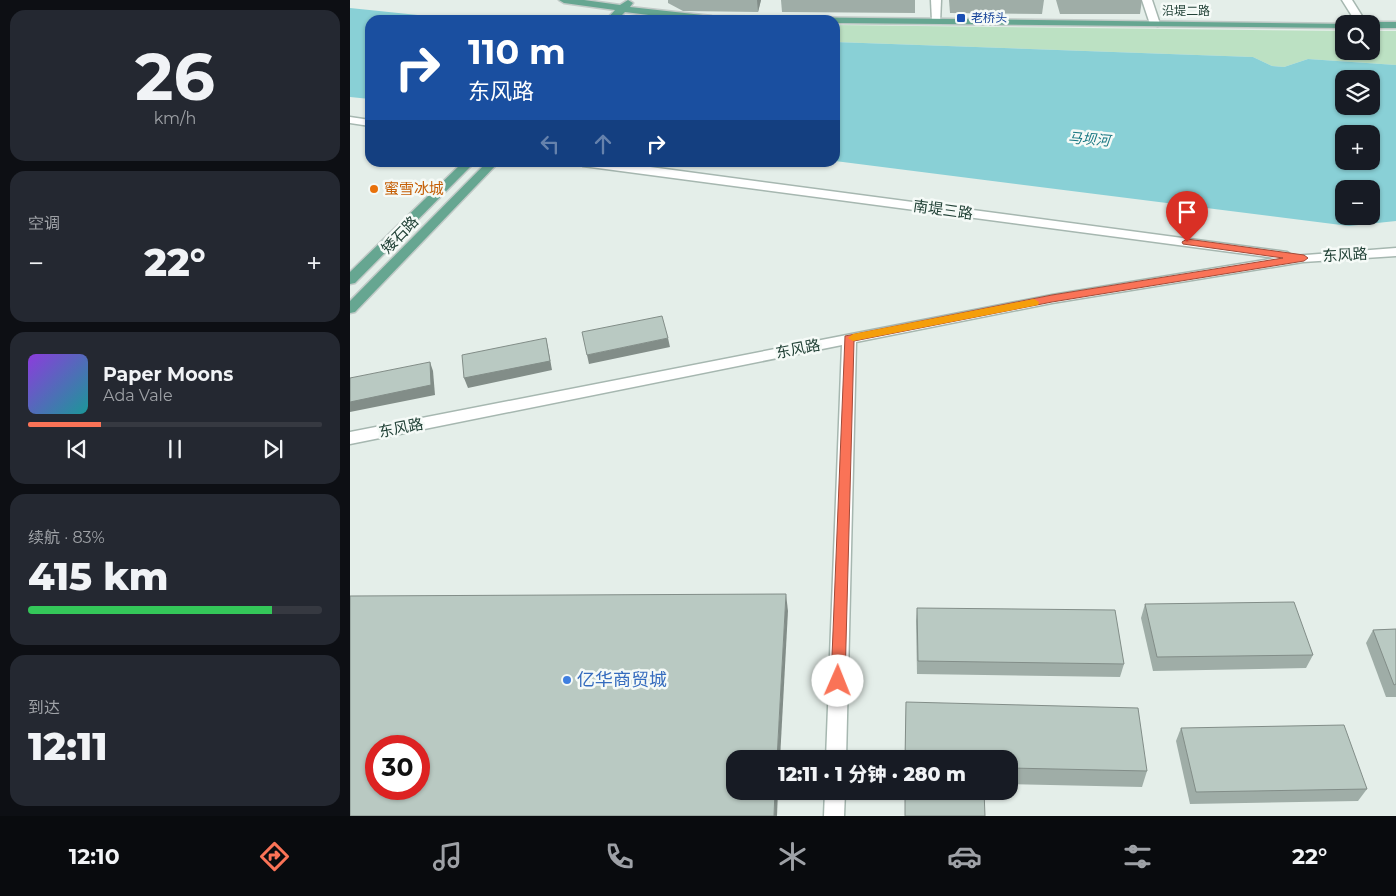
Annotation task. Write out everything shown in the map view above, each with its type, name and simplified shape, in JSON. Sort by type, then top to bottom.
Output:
[{"type":"main road","name":"沿堤二路","points":[[564,0],[669,15]]},
{"type":"main road","points":[[616,15],[630,0]]},
{"type":"main road","points":[[634,15],[649,0]]},
{"type":"main road","name":"沿堤二路","points":[[840,20],[1335,25]]},
{"type":"main road","points":[[1380,25],[1396,26]]},
{"type":"main road","name":"矮石路","points":[[350,280],[465,167]]},
{"type":"main road","name":"矮石路","points":[[350,309],[489,167]]},
{"type":"street","points":[[936,0],[937,21]]},
{"type":"street","points":[[1147,0],[1156,24]]},
{"type":"street","points":[[1347,0],[1356,15]]},
{"type":"street","points":[[350,120],[365,122]]},
{"type":"street","name":"南堤三路","points":[[621,167],[1304,258]]},
{"type":"street","name":"东风路","points":[[350,438],[1052,299],[1304,258],[1396,252]]},
{"type":"street","points":[[836,750],[849,339]]},
{"type":"street","points":[[834,816],[835,800]]},
{"type":"green space","points":[[840,25],[1335,31],[1335,60],[1380,60],[1380,31],[1396,31],[1396,65],[1308,59],[1284,67],[1272,66],[1253,57],[840,42]]},
{"type":"water","points":[[350,8],[418,15],[365,15],[365,98],[350,97]]},
{"type":"water","name":"马坝河","points":[[840,42],[1253,57],[1272,66],[1284,67],[1308,59],[1396,65],[1396,221],[1380,223],[1380,180],[1335,180],[1335,224],[840,162]]},
{"type":"building","points":[[662,316],[668,338],[587,355],[582,332]]},
{"type":"building","points":[[546,338],[550,361],[464,378],[462,355]]},
{"type":"building","points":[[430,362],[431,385],[350,402],[350,378]]},
{"type":"building","name":"亿华商贸城","points":[[786,594],[777,750],[726,750],[726,800],[775,800],[774,816],[350,816],[350,596]]},
{"type":"building","points":[[1294,602],[1313,655],[1157,657],[1145,604]]},
{"type":"building","points":[[917,608],[1115,610],[1124,664],[918,661]]},
{"type":"building","points":[[1396,629],[1396,684],[1394,685],[1373,630]]},
{"type":"building","points":[[906,702],[1138,708],[1147,771],[1018,768],[1018,750],[905,750]]},
{"type":"building","points":[[1344,725],[1367,789],[1196,792],[1181,728]]},
{"type":"building","points":[[905,800],[984,800],[985,816],[905,816]]},
{"type":"slow traffic","points":[[853,338],[1034,302]]},
{"type":"place","name":"老桥头","points":[[961,18]]},
{"type":"place","name":"蜜雪冰城","points":[[374,189]]},
{"type":"place","name":"亿华商贸城","points":[[567,680]]},
{"type":"route","points":[[838,681],[849,339],[1052,299],[1304,258],[1187,242]]}]
